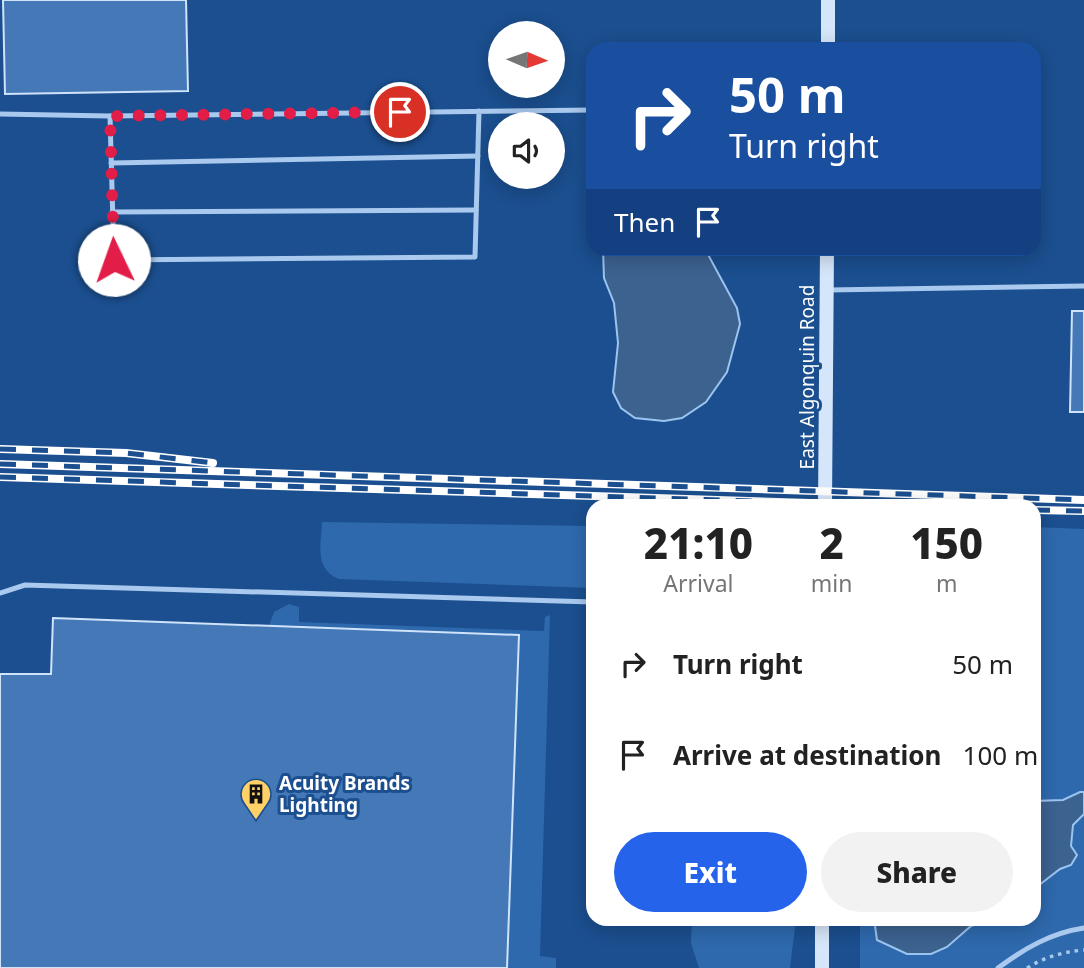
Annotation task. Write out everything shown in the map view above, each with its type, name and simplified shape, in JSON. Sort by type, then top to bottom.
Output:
[{"type":"main road","points":[[828,0],[828,42]]},
{"type":"main road","name":"East Algonquin Road","points":[[825,499],[827,256]]},
{"type":"main road","points":[[822,926],[822,968]]},
{"type":"lane","points":[[0,114],[30,117],[586,110]]},
{"type":"lane","points":[[110,116],[114,260],[475,257],[479,111]]},
{"type":"lane","points":[[111,163],[478,156]]},
{"type":"lane","points":[[112,212],[477,210]]},
{"type":"lane","points":[[827,290],[1084,286]]},
{"type":"lane","points":[[0,593],[26,585],[586,602]]},
{"type":"lane","points":[[998,968],[1034,943],[1062,932],[1084,928]]},
{"type":"path","points":[[1027,968],[1044,958],[1066,951],[1084,950]]},
{"type":"shaded area","points":[[603,256],[709,256],[737,308],[740,324],[727,372],[706,402],[682,418],[664,421],[635,418],[621,408],[613,392],[618,343],[614,303],[604,278]]},
{"type":"shaded area","points":[[322,522],[586,526],[586,588],[339,579],[326,569],[320,547]]},
{"type":"shaded area","points":[[1041,527],[1084,529],[1084,968],[860,968],[860,926],[1041,926]]},
{"type":"shaded area","points":[[289,604],[299,607],[299,622],[544,631],[545,617],[550,615],[540,956],[556,958],[556,968],[507,968],[519,635],[269,626],[274,612]]},
{"type":"shaded area","points":[[1084,792],[1084,814],[1073,825],[1071,846],[1077,855],[1071,865],[1060,869],[1041,884],[1041,801],[1063,800]]},
{"type":"shaded area","points":[[692,926],[795,926],[790,968],[699,968],[691,943]]},
{"type":"shaded area","points":[[875,926],[971,926],[947,947],[931,954],[907,954],[877,940]]},
{"type":"building","points":[[3,0],[186,0],[188,91],[5,94]]},
{"type":"building","points":[[1072,311],[1084,311],[1084,412],[1070,412]]},
{"type":"building","name":"Acuity Brands Lighting","points":[[53,618],[519,635],[507,968],[0,968],[0,674],[51,674]]},
{"type":"railway","points":[[0,449],[126,453],[213,463]]},
{"type":"railway","points":[[0,464],[1084,500]]},
{"type":"railway","points":[[0,477],[687,499]]},
{"type":"railway","points":[[1041,510],[1084,511]]},
{"type":"place","name":"Acuity Brands Lighting","points":[[256,821]]},
{"type":"route","points":[[114,260],[110,116],[400,112]]}]
